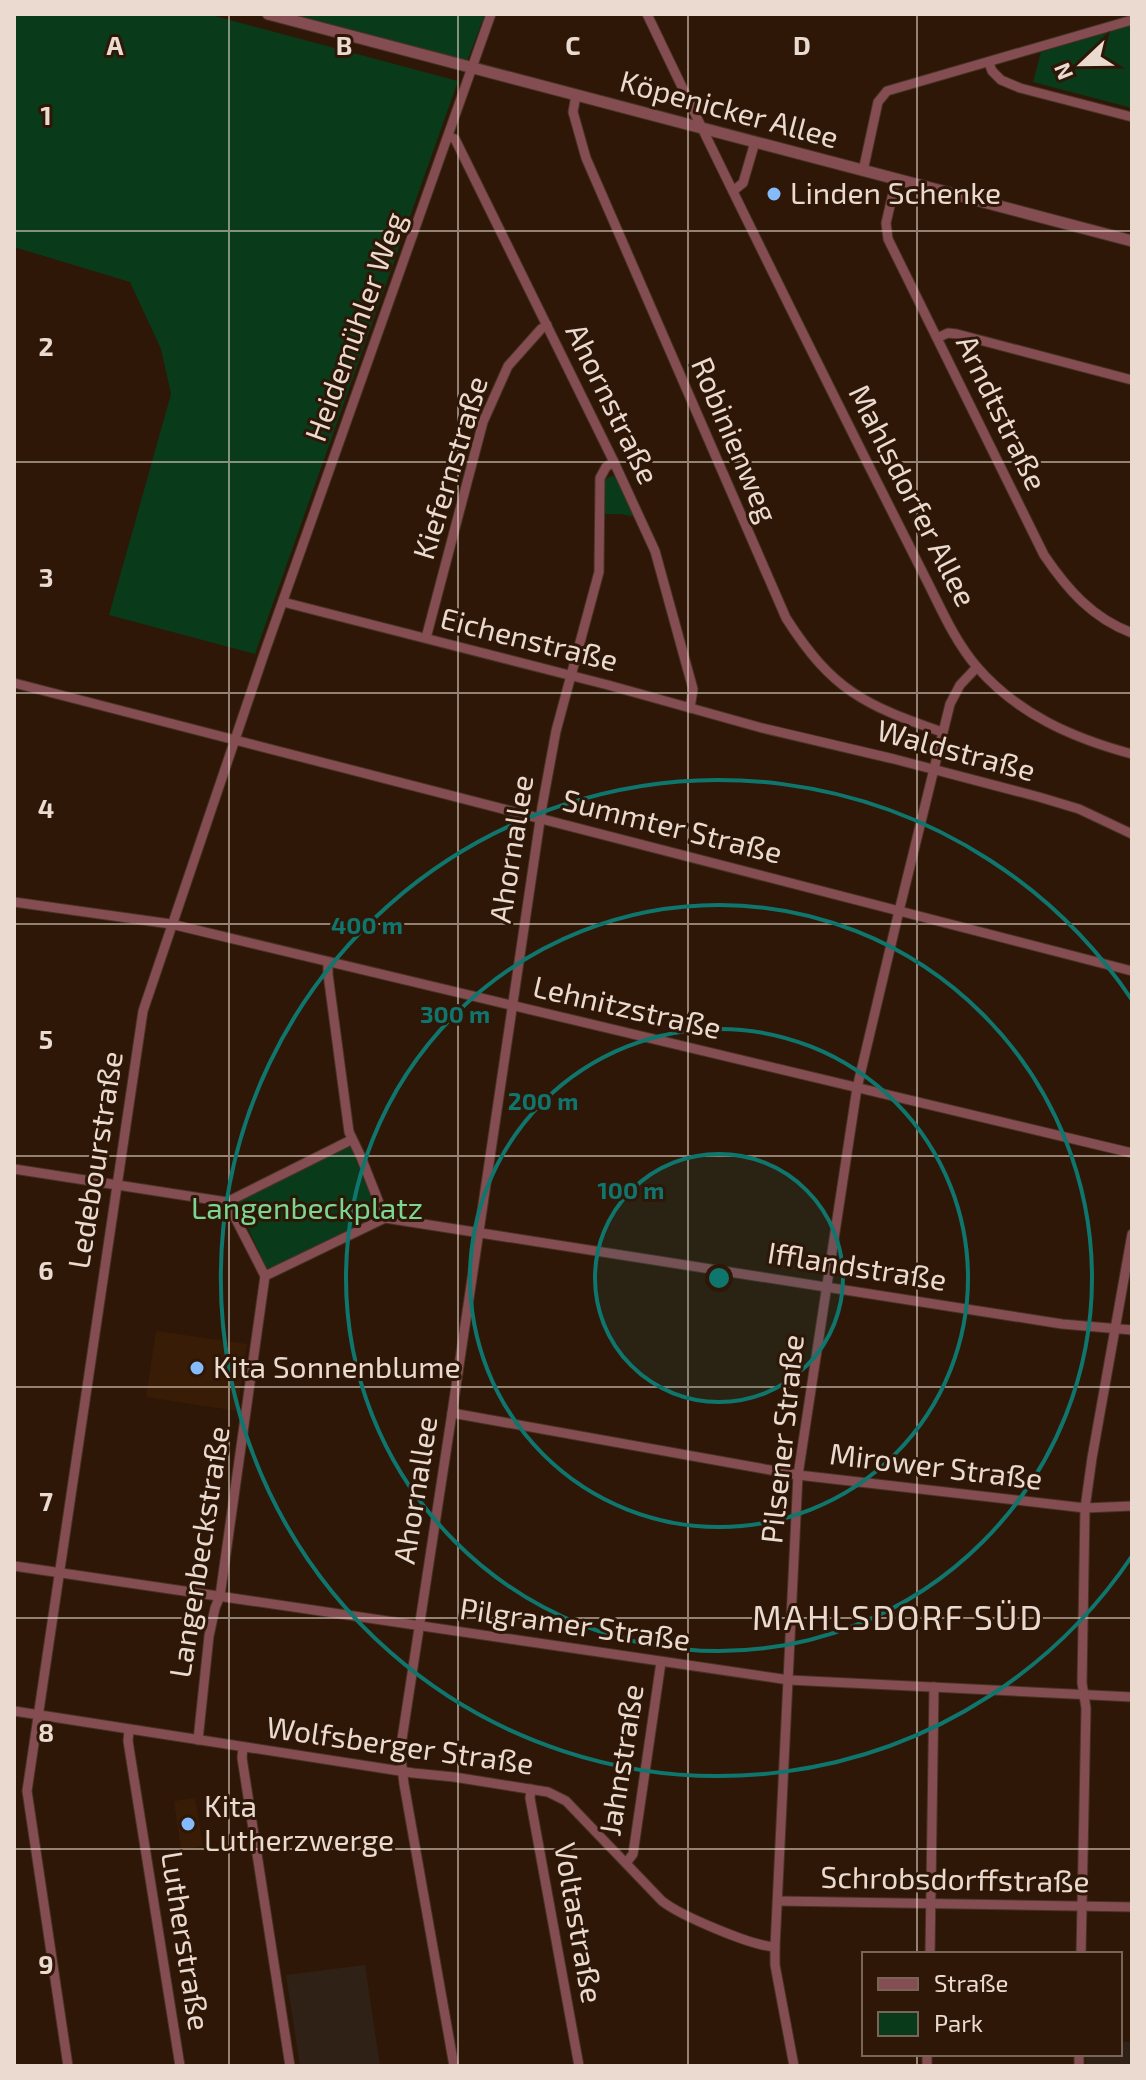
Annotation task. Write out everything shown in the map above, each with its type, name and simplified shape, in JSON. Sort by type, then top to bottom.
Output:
[{"type":"street","name":"Köpenicker Allee","points":[[268,14],[1132,241]]},
{"type":"street","name":"Heidemühler Weg","points":[[263,656],[491,14]]},
{"type":"street","name":"Mahlsdorfer Allee","points":[[647,14],[956,636],[977,667],[1018,703],[1057,728],[1092,743],[1131,751]]},
{"type":"street","points":[[863,171],[878,102],[896,88],[1132,20]]},
{"type":"street","points":[[989,63],[1001,80],[1020,88],[1132,117]]},
{"type":"street","name":"Robinienweg","points":[[576,95],[573,112],[586,158],[786,618],[825,671],[853,694],[872,705],[942,732]]},
{"type":"street","name":"Ahornstraße","points":[[449,137],[455,139],[658,558],[693,689],[690,708]]},
{"type":"street","points":[[733,191],[743,183],[755,142]]},
{"type":"street","name":"Arndtstraße","points":[[896,180],[886,223],[888,239],[1044,555],[1064,585],[1087,607],[1132,633]]},
{"type":"street","name":"Kiefernstraße","points":[[426,638],[483,422],[508,366],[547,325]]},
{"type":"street","points":[[937,338],[948,333],[957,334],[1132,380]]},
{"type":"street","name":"Ahornallee","points":[[454,2066],[402,1771],[402,1739],[541,818],[556,731],[599,572],[600,478],[606,467],[614,462]]},
{"type":"street","name":"Eichenstraße","points":[[283,602],[762,728]]},
{"type":"street","name":"Ledebourstraße","points":[[68,2066],[27,1791],[143,1011],[263,656]]},
{"type":"street","points":[[933,770],[950,704],[960,685],[977,667]]},
{"type":"street","name":"Summter Straße","points":[[14,683],[1132,971]]},
{"type":"street","name":"Waldstraße","points":[[762,728],[1079,809],[1132,834]]},
{"type":"street","name":"Pilsener Straße","points":[[794,2066],[775,1965],[775,1947],[798,1475],[857,1088],[933,770]]},
{"type":"street","name":"Lehnitzstraße","points":[[14,902],[171,924],[1132,1153]]},
{"type":"street","points":[[227,1202],[265,1276],[385,1218],[349,1132],[328,962]]},
{"type":"street","points":[[14,1169],[227,1202],[351,1140]]},
{"type":"street","name":"Ifflandstraße","points":[[385,1218],[1062,1324],[1132,1330]]},
{"type":"street","points":[[1081,1952],[1085,1508],[1132,1234]]},
{"type":"street","name":"Langenbeckstraße","points":[[198,1740],[209,1636],[220,1596],[265,1276]]},
{"type":"street","name":"Mirower Straße","points":[[452,1413],[798,1475],[1085,1508],[1132,1506]]},
{"type":"street","name":"Pilgramer Straße","points":[[14,1566],[789,1680],[1132,1697]]},
{"type":"street","name":"Jahnstraße","points":[[626,1863],[633,1854],[661,1662]]},
{"type":"street","points":[[930,1952],[934,1687]]},
{"type":"street","name":"Wolfsberger Straße","points":[[14,1711],[548,1792],[566,1801],[675,1911],[759,1944],[775,1947]]},
{"type":"street","name":"Lutherstraße","points":[[129,1730],[128,1741],[180,2066]]},
{"type":"street","points":[[243,1747],[242,1758],[290,2066]]},
{"type":"street","name":"Voltastraße","points":[[531,1789],[530,1798],[579,2066]]},
{"type":"street","name":"Schrobsdorffstraße","points":[[778,1901],[1132,1907]]},
{"type":"shaded area","name":"Kita Sonnenblume","points":[[156,1331],[247,1344],[237,1411],[146,1397]]},
{"type":"shaded area","name":"Kita Lutherzwerge","points":[[195,1798],[203,1846],[181,1850],[174,1801]]},
{"type":"shaded area","points":[[365,1965],[380,2066],[300,2066],[286,1975]]},
{"type":"shaded area","points":[[1122,2042],[1132,2042],[1132,2066],[1086,2066],[1086,2056],[1122,2056]]},
{"type":"green space","points":[[14,14],[207,14],[458,81],[255,654],[109,615],[171,394],[161,349],[130,282],[14,247]]},
{"type":"green space","points":[[277,14],[485,14],[466,64]]},
{"type":"green space","points":[[1132,25],[1132,108],[1033,82],[1041,52]]},
{"type":"green space","points":[[616,477],[637,517],[601,514],[605,479]]},
{"type":"green space","name":"Langenbeckplatz","points":[[349,1146],[355,1152],[379,1215],[271,1270],[266,1267],[238,1207],[239,1198]]},
{"type":"place","name":"Linden Schenke","points":[[774,194]]},
{"type":"place","name":"Kita Sonnenblume","points":[[197,1368]]},
{"type":"place","name":"Kita Lutherzwerge","points":[[188,1824]]},
{"type":"district","name":"MAHLSDORF SÜD","points":[[898,1618]]}]
